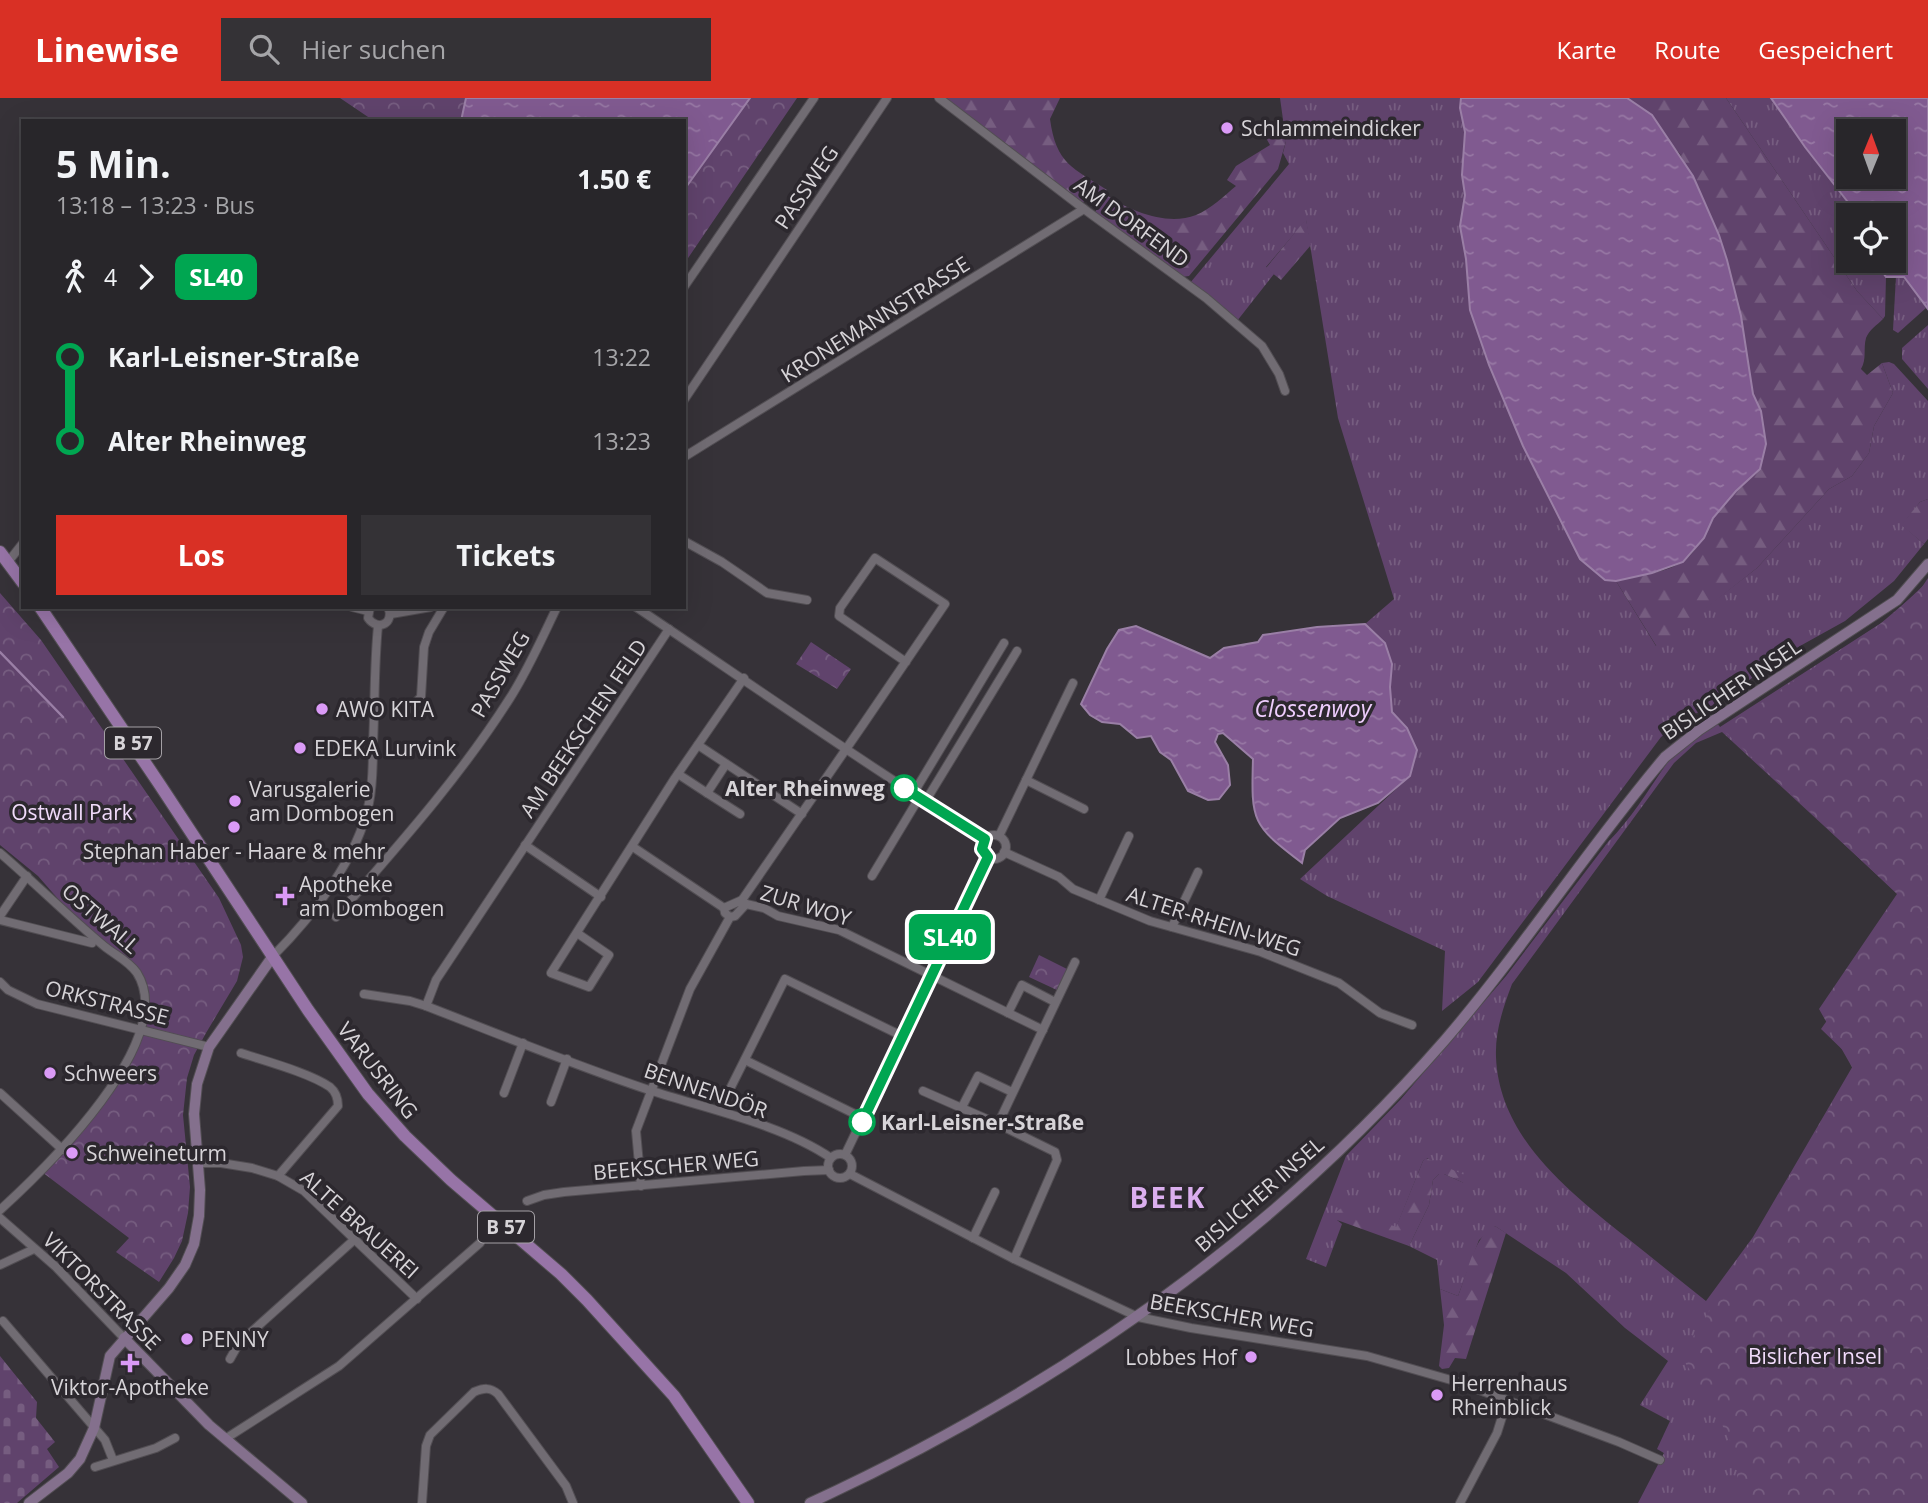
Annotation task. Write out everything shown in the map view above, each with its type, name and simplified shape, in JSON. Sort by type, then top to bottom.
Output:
[{"type":"main road","points":[[4,557],[21,580]]},
{"type":"main road","name":"BISLICHER INSEL","points":[[810,1503],[911,1455],[978,1419],[1059,1370],[1138,1317],[1287,1199],[1394,1095],[1444,1040],[1501,972],[1646,780],[1673,750],[1699,730],[1897,600],[1928,564]]},
{"type":"main road","name":"VARUSRING","points":[[41,609],[308,1010],[368,1094],[405,1136],[587,1300],[674,1396],[748,1503]]},
{"type":"main road","points":[[29,1503],[68,1473],[80,1459],[94,1428],[110,1356],[169,1288],[185,1265],[194,1244],[199,1216],[194,1114],[197,1084],[209,1047],[273,956]]},
{"type":"main road","name":"VIKTORSTRASSE","points":[[124,1338],[174,1392],[225,1439],[301,1502]]},
{"type":"street","points":[[686,285],[814,98]]},
{"type":"street","name":"PASSWEG","points":[[686,397],[887,98]]},
{"type":"street","name":"AM DORFEND","points":[[939,98],[1206,298],[1262,346],[1279,374],[1285,391]]},
{"type":"street","name":"KRONEMANNSTRASSE","points":[[686,456],[1084,209]]},
{"type":"street","points":[[686,542],[722,562],[767,593],[807,600]]},
{"type":"street","points":[[4,557],[21,544]]},
{"type":"street","points":[[641,1186],[636,1131],[690,989],[730,917],[735,916],[845,750],[906,662],[945,604],[875,558],[841,608],[839,616],[906,662]]},
{"type":"street","points":[[369,609],[368,618],[372,624],[378,626],[389,621],[389,611],[410,609]]},
{"type":"street","points":[[409,709],[421,697],[424,647],[429,632],[443,609]]},
{"type":"street","name":"PASSWEG","points":[[336,917],[429,810],[482,739],[524,675],[556,609]]},
{"type":"street","points":[[639,609],[744,678],[845,750],[985,839]]},
{"type":"street","points":[[273,956],[306,920],[340,871],[358,839],[366,815],[372,786],[378,626]]},
{"type":"street","name":"AM BEEKSCHEN FELD","points":[[426,1006],[436,980],[669,629]]},
{"type":"street","points":[[872,876],[919,798],[1004,643]]},
{"type":"street","points":[[919,798],[1017,651]]},
{"type":"street","points":[[576,933],[609,955],[589,988],[551,973],[576,933],[601,897],[678,775],[744,678]]},
{"type":"street","points":[[999,836],[1073,683]]},
{"type":"street","points":[[698,745],[802,814]]},
{"type":"street","points":[[707,793],[726,764]]},
{"type":"street","points":[[678,775],[740,814]]},
{"type":"street","points":[[1026,780],[1084,808]]},
{"type":"street","points":[[991,835],[999,836],[1004,841],[1004,852],[996,858],[988,857],[982,849],[985,839],[991,835]]},
{"type":"street","points":[[1099,900],[1129,836]]},
{"type":"street","name":"AM BEEKSCHEN FELD","points":[[526,845],[601,897]]},
{"type":"street","points":[[633,847],[724,908],[724,913],[730,917]]},
{"type":"street","name":"ALTER-RHEIN-WEG","points":[[1004,852],[1059,877],[1073,889],[1150,921],[1261,952],[1339,983],[1380,1013],[1412,1025]]},
{"type":"street","name":"OSTWALL","points":[[0,853],[105,947],[129,964],[137,974],[145,1002],[141,1028]]},
{"type":"street","points":[[845,1155],[988,857]]},
{"type":"street","points":[[1172,927],[1198,872]]},
{"type":"street","points":[[27,876],[0,918],[92,943]]},
{"type":"street","points":[[724,908],[744,902]]},
{"type":"street","name":"ZUR WOY","points":[[744,902],[778,916],[839,930],[1043,1030]]},
{"type":"street","points":[[998,1124],[1075,962]]},
{"type":"street","points":[[728,1093],[786,979],[902,1036]]},
{"type":"street","name":"ORKSTRASSE","points":[[0,982],[8,990],[37,1004],[209,1047]]},
{"type":"street","points":[[1008,1013],[1022,985],[1055,1002]]},
{"type":"street","name":"BENNENDÖR","points":[[364,994],[426,1006],[651,1091],[718,1110],[792,1138],[831,1158]]},
{"type":"street","points":[[0,1210],[42,1172],[92,1116],[119,1075],[141,1028]]},
{"type":"street","points":[[504,1093],[523,1043]]},
{"type":"street","points":[[241,1053],[290,1069],[331,1087],[338,1098],[338,1106],[278,1176]]},
{"type":"street","points":[[551,1102],[567,1059]]},
{"type":"street","points":[[746,1060],[863,1118]]},
{"type":"street","points":[[962,1107],[978,1076],[1012,1092]]},
{"type":"street","points":[[923,1091],[1055,1152],[1057,1160],[1014,1259]]},
{"type":"street","points":[[0,1093],[63,1150]]},
{"type":"street","points":[[838,1154],[845,1155],[851,1160],[853,1167],[850,1174],[838,1178],[829,1170],[831,1158],[838,1154]]},
{"type":"street","name":"ALTE BRAUEREI","points":[[198,1163],[235,1165],[278,1176],[304,1191],[417,1299]]},
{"type":"street","name":"BEEKSCHER WEG","points":[[527,1201],[564,1192],[829,1170]]},
{"type":"street","name":"BEEKSCHER WEG","points":[[850,1174],[1014,1259],[1138,1317],[1367,1356],[1458,1382],[1660,1460]]},
{"type":"street","points":[[973,1238],[995,1192]]},
{"type":"street","name":"VIKTORSTRASSE","points":[[0,1218],[56,1267],[124,1338]]},
{"type":"street","points":[[230,1359],[239,1343],[355,1239]]},
{"type":"street","points":[[225,1439],[319,1381],[480,1243]]},
{"type":"street","points":[[0,1265],[34,1249]]},
{"type":"street","points":[[3,1321],[106,1440],[113,1460]]},
{"type":"street","points":[[422,1503],[426,1446],[430,1435],[474,1392],[483,1389],[498,1394],[566,1486],[573,1503]]},
{"type":"street","points":[[1460,1503],[1497,1433],[1507,1401]]},
{"type":"street","points":[[95,1467],[156,1448],[175,1438]]},
{"type":"street","points":[[301,1502],[312,1503]]},
{"type":"green space","points":[[340,98],[797,98],[686,261],[686,119],[371,119]]},
{"type":"green space","points":[[944,98],[1060,98],[1050,119],[1057,146],[1068,163],[1107,190],[1081,203]]},
{"type":"green space","points":[[1280,98],[1461,98],[1460,108],[1465,132],[1462,175],[1465,195],[1460,226],[1470,310],[1489,365],[1523,446],[1605,580],[1616,581],[1656,646],[1757,568],[1829,489],[1852,476],[1869,453],[1874,426],[1893,393],[1882,363],[1894,364],[1928,401],[1928,499],[1920,502],[1902,525],[1924,544],[1894,581],[1845,621],[1800,646],[1714,706],[1687,717],[1661,737],[1478,982],[1442,1011],[1445,951],[1327,896],[1300,879],[1410,776],[1417,750],[1407,728],[1392,712],[1392,664],[1385,643],[1365,624],[1394,599],[1338,418],[1306,220],[1266,267],[1274,274],[1237,321],[1190,283],[1289,164],[1283,153],[1286,141]]},
{"type":"green space","points":[[1627,98],[1726,98],[1836,260],[1836,273],[1845,273],[1857,291],[1883,319],[1866,338],[1861,369],[1867,375],[1882,363],[1893,393],[1874,426],[1869,453],[1852,476],[1829,489],[1757,568],[1657,647],[1616,581],[1678,565],[1694,551],[1719,509],[1760,469],[1761,411],[1753,394],[1741,316],[1719,235],[1680,154],[1663,134],[1652,115]]},
{"type":"green space","points":[[1726,98],[1771,98],[1849,203],[1836,203],[1836,260]]},
{"type":"green space","points":[[1285,132],[1286,141],[1278,169],[1189,276],[1182,277],[1094,214],[1108,196],[1150,216],[1174,219],[1196,215],[1212,206],[1236,186],[1227,180],[1236,166],[1270,145],[1266,138]]},
{"type":"green space","points":[[1306,219],[1311,245],[1281,280],[1266,268]]},
{"type":"green space","points":[[1845,273],[1883,273],[1886,277],[1883,319],[1857,291]]},
{"type":"green space","points":[[1896,276],[1904,277],[1926,308],[1898,333],[1893,330]]},
{"type":"green space","points":[[1928,325],[1928,389],[1902,359],[1902,348]]},
{"type":"green space","points":[[1928,499],[1928,539],[1924,544],[1901,525],[1920,502]]},
{"type":"green space","name":"Bislicher Insel","points":[[1928,578],[1928,1503],[1736,1503],[1738,1456],[1713,1407],[1681,1356],[1853,1069],[1819,1009],[1897,894],[1722,729],[1880,624],[1920,590]]},
{"type":"green space","name":"Bislicher Insel","points":[[1926,583],[1928,1503],[1638,1503],[1664,1453],[1657,1449],[1670,1421],[1640,1405],[1668,1361],[1625,1328],[1566,1273],[1495,1226],[1479,1240],[1458,1296],[1440,1289],[1437,1260],[1409,1246],[1429,1205],[1433,1180],[1439,1174],[1444,1174],[1464,1183],[1427,1158],[1423,1161],[1396,1228],[1337,1220],[1342,1224],[1326,1267],[1306,1259],[1346,1156],[1401,1099],[1506,976],[1631,815],[1670,759],[1717,723],[1720,727],[1889,618]],"holes":[[[1722,732],[1901,897],[1904,912],[1821,1029],[1854,1064],[1753,1237],[1706,1301],[1582,1201],[1540,1160],[1523,1137],[1509,1112],[1500,1086],[1496,1057],[1498,1029],[1512,984],[1674,763],[1696,743]]]},
{"type":"green space","name":"Ostwall Park","points":[[0,593],[41,640],[219,898],[241,945],[243,957],[237,981],[194,1055],[187,1078],[183,1115],[190,1187],[188,1213],[182,1241],[159,1282],[116,1252],[129,1238],[42,1172],[119,1075],[145,1014],[137,974],[80,924],[38,876],[0,845]]},
{"type":"green space","points":[[811,642],[851,669],[837,689],[796,664]]},
{"type":"green space","points":[[1039,955],[1069,970],[1059,991],[1029,977]]},
{"type":"green space","points":[[1426,1158],[1469,1177],[1470,1181],[1464,1183],[1444,1174],[1439,1174],[1433,1180],[1429,1205],[1409,1246],[1337,1220],[1336,1212],[1344,1206],[1396,1227]]},
{"type":"green space","points":[[1495,1226],[1506,1233],[1466,1359],[1455,1358],[1449,1368],[1442,1369],[1439,1366],[1444,1325],[1440,1289],[1458,1296],[1477,1246],[1488,1230]]},
{"type":"green space","points":[[0,1356],[37,1402],[36,1418],[55,1442],[47,1449],[59,1467],[17,1503],[0,1503]]},
{"type":"water","points":[[466,98],[750,98],[686,187],[686,119],[461,119]]},
{"type":"water","points":[[1461,98],[1627,98],[1652,115],[1693,176],[1727,260],[1741,316],[1753,394],[1761,411],[1766,444],[1760,469],[1713,518],[1704,538],[1683,562],[1652,573],[1616,581],[1605,580],[1580,559],[1523,446],[1489,365],[1470,310],[1460,226],[1465,195],[1462,175],[1465,132],[1460,108]]},
{"type":"water","points":[[1771,98],[1928,98],[1928,309],[1904,277],[1886,277],[1883,273],[1906,273],[1906,203],[1849,203],[1838,189],[1906,189],[1906,119],[1836,119],[1836,187]]},
{"type":"water","name":"Clossenwoy","points":[[1365,624],[1385,643],[1392,664],[1392,712],[1407,728],[1417,750],[1410,776],[1378,803],[1340,818],[1305,850],[1302,863],[1264,830],[1254,810],[1253,759],[1223,733],[1218,734],[1215,742],[1228,765],[1230,785],[1219,799],[1208,800],[1188,791],[1171,760],[1160,752],[1151,736],[1137,738],[1120,724],[1102,722],[1090,715],[1081,704],[1119,630],[1136,626],[1210,658],[1224,648],[1258,642],[1263,635],[1317,627]]},
{"type":"waterway","points":[[0,652],[63,717]]},
{"type":"bus line","name":"SL40","points":[[862,1122],[988,857],[982,849],[985,839],[904,788]]},
{"type":"place","name":"Schlammeindicker","points":[[1227,128]]},
{"type":"place","name":"AWO KITA","points":[[322,709]]},
{"type":"place","name":"EDEKA Lurvink","points":[[300,748]]},
{"type":"place","name":"Alter Rheinweg","points":[[904,788]]},
{"type":"place","name":"Varusgalerie am Dombogen","points":[[235,801]]},
{"type":"place","name":"Stephan Haber - Haare & mehr","points":[[234,827]]},
{"type":"place","name":"Apotheke am Dombogen","points":[[285,896]]},
{"type":"place","name":"Schweers","points":[[50,1073]]},
{"type":"place","name":"Karl-Leisner-Straße","points":[[862,1122]]},
{"type":"place","name":"Schweineturm","points":[[72,1153]]},
{"type":"place","name":"PENNY","points":[[187,1339]]},
{"type":"place","name":"Lobbes Hof","points":[[1251,1357]]},
{"type":"place","name":"Viktor-Apotheke","points":[[130,1363]]},
{"type":"place","name":"Herrenhaus Rheinblick","points":[[1437,1395]]},
{"type":"district","name":"BEEK","points":[[1168,1197]]}]
